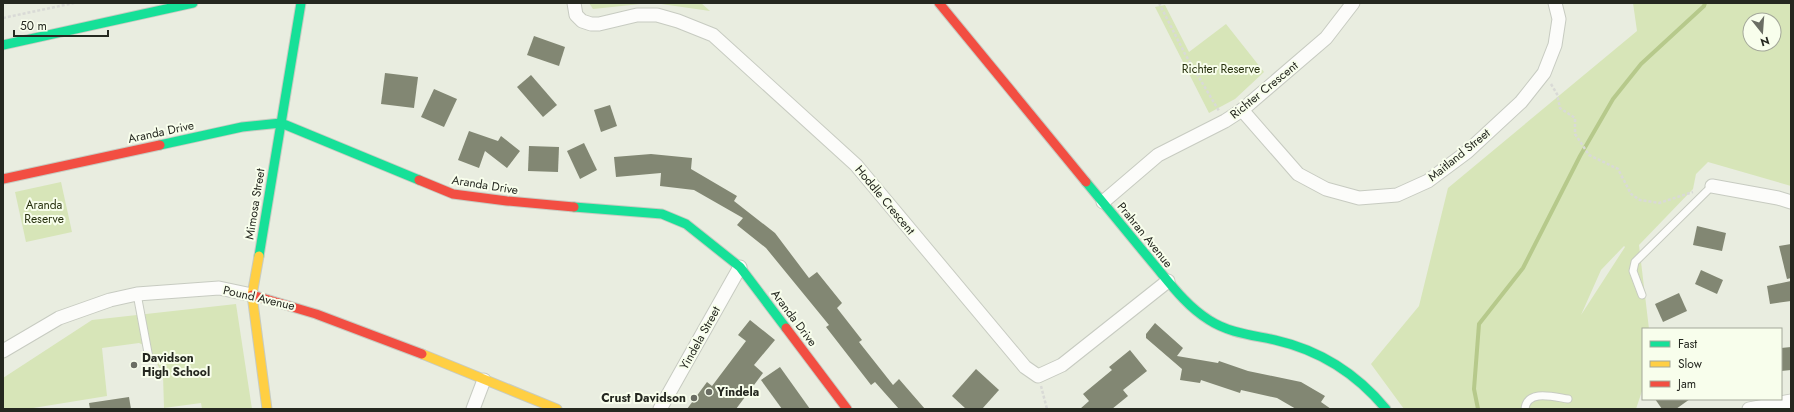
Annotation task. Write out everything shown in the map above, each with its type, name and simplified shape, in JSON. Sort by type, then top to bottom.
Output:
[{"type":"street","points":[[3,45],[193,3]]},
{"type":"street","name":"Mimosa Street","points":[[267,409],[252,295],[301,3]]},
{"type":"street","name":"Hoddle Crescent","points":[[574,3],[576,15],[582,21],[591,24],[599,24],[637,15],[657,15],[678,21],[713,35],[856,166],[1025,367],[1038,376]]},
{"type":"street","name":"Prahran Avenue","points":[[939,3],[1102,202],[1168,281],[1195,310],[1205,318],[1230,331],[1285,342],[1335,364],[1359,382],[1386,409]]},
{"type":"street","name":"Richter Crescent","points":[[1102,202],[1158,156],[1225,121],[1242,110],[1326,38],[1353,3]]},
{"type":"street","name":"Maitland Street","points":[[1242,110],[1298,174],[1326,189],[1359,198],[1397,195],[1428,181],[1467,152],[1521,102],[1544,73],[1555,45],[1559,19],[1555,3]]},
{"type":"street","name":"Aranda Drive","points":[[3,179],[242,127],[281,123],[453,194],[507,201],[662,214],[686,224],[740,267],[847,409]]},
{"type":"street","points":[[1712,186],[1778,198],[1791,202]]},
{"type":"street","name":"Yindela Street","points":[[660,409],[740,267]]},
{"type":"street","points":[[1038,376],[1062,365],[1168,281]]},
{"type":"street","name":"Pound Avenue","points":[[3,351],[58,318],[110,300],[137,294],[219,288],[284,302],[424,354],[557,409]]},
{"type":"street","points":[[473,409],[484,380]]},
{"type":"street","points":[[1749,409],[1791,401]]},
{"type":"lane","points":[[1642,295],[1633,271],[1635,262],[1712,186]]},
{"type":"lane","points":[[137,294],[149,358]]},
{"type":"lane","points":[[1525,409],[1525,404],[1530,398],[1538,396],[1568,399]]},
{"type":"path","points":[[3,18],[74,3]]},
{"type":"path","points":[[1159,3],[1185,54],[1225,121]]},
{"type":"path","points":[[1544,73],[1557,94],[1560,108],[1575,118],[1574,134],[1589,155],[1618,169],[1631,194],[1640,200],[1659,203],[1712,186]]},
{"type":"path","points":[[1038,376],[1047,409]]},
{"type":"green space","points":[[589,3],[650,3],[593,9]]},
{"type":"green space","points":[[654,3],[701,3],[710,11]]},
{"type":"green space","points":[[1633,3],[1791,3],[1791,186],[1708,162],[1696,174],[1693,189],[1639,245],[1649,328],[1642,328],[1642,391],[1636,409],[1404,409],[1371,364],[1419,306],[1448,188],[1637,31]],"holes":[[[1624,246],[1625,247],[1581,315],[1601,270]]]},
{"type":"green space","name":"Richter Reserve","points":[[1165,5],[1189,52],[1226,24],[1264,72],[1235,99],[1209,113],[1155,7]]},
{"type":"green space","name":"Aranda Reserve","points":[[61,182],[72,232],[26,242],[15,192]]},
{"type":"green space","name":"Davidson High School","points":[[236,304],[252,409],[202,409],[201,403],[164,408],[163,375],[148,347],[139,343],[102,348],[107,396],[27,409],[3,409],[3,378],[92,320]]},
{"type":"building","points":[[534,36],[565,47],[559,66],[527,55]]},
{"type":"building","points":[[385,73],[418,77],[414,108],[381,104]]},
{"type":"building","points":[[531,75],[557,105],[543,117],[517,87]]},
{"type":"building","points":[[434,89],[457,99],[444,127],[421,117]]},
{"type":"building","points":[[610,105],[617,126],[601,132],[594,110]]},
{"type":"building","points":[[469,131],[498,141],[501,136],[520,151],[507,168],[485,151],[479,168],[458,160]]},
{"type":"building","points":[[584,143],[597,170],[580,179],[567,151]]},
{"type":"building","points":[[529,146],[559,147],[558,172],[528,171]]},
{"type":"building","points":[[651,154],[692,158],[691,169],[737,196],[734,201],[775,233],[809,278],[817,272],[842,303],[837,308],[862,340],[859,342],[893,385],[899,379],[925,409],[899,409],[875,382],[871,385],[826,327],[829,325],[766,248],[737,225],[743,218],[694,190],[660,186],[661,173],[616,177],[614,157]]},
{"type":"building","points":[[1697,226],[1726,233],[1722,251],[1693,245]]},
{"type":"building","points":[[1791,244],[1791,278],[1787,279],[1779,246]]},
{"type":"building","points":[[1701,270],[1723,280],[1717,294],[1695,284]]},
{"type":"building","points":[[1791,281],[1791,301],[1770,304],[1767,286]]},
{"type":"building","points":[[1679,293],[1687,311],[1663,322],[1655,304]]},
{"type":"building","points":[[750,320],[775,340],[754,365],[763,373],[736,409],[687,409],[707,382],[712,386],[746,341],[738,335]]},
{"type":"building","points":[[1155,323],[1183,348],[1177,356],[1218,363],[1219,361],[1248,371],[1301,382],[1325,396],[1321,402],[1331,409],[1296,409],[1277,398],[1241,390],[1240,393],[1201,380],[1200,383],[1180,380],[1182,369],[1146,338],[1146,334]]},
{"type":"building","points":[[1791,347],[1791,370],[1782,371],[1782,348]]},
{"type":"building","points":[[1130,350],[1147,371],[1123,390],[1128,396],[1112,409],[1080,409],[1089,401],[1083,394],[1112,370],[1109,367]]},
{"type":"building","points":[[780,367],[810,409],[782,409],[761,380]]},
{"type":"building","points":[[976,369],[999,390],[982,409],[966,409],[952,396]]},
{"type":"building","points":[[129,397],[131,409],[90,409],[89,403]]},
{"type":"building","points":[[1656,400],[1689,400],[1676,409],[1662,409]]},
{"type":"waterway","points":[[1478,409],[1474,389],[1479,324],[1523,268],[1580,156],[1613,99],[1641,64],[1704,6],[1705,3]]},
{"type":"traffic: fast","points":[[3,45],[193,3]]},
{"type":"traffic: fast","points":[[259,256],[301,3]]},
{"type":"traffic: fast","points":[[160,145],[242,127],[281,123],[419,180]]},
{"type":"traffic: fast","points":[[1086,182],[1171,285],[1193,308],[1209,320],[1225,328],[1291,344],[1322,357],[1350,374],[1375,396],[1386,409]]},
{"type":"traffic: fast","points":[[574,207],[662,214],[686,224],[740,267],[786,328]]},
{"type":"traffic: slow","points":[[259,256],[252,295],[267,409]]},
{"type":"traffic: slow","points":[[422,354],[557,409]]},
{"type":"traffic: jam","points":[[939,3],[1086,182]]},
{"type":"traffic: jam","points":[[3,179],[160,145]]},
{"type":"traffic: jam","points":[[419,180],[453,194],[574,207]]},
{"type":"traffic: jam","points":[[252,295],[316,314],[422,354]]},
{"type":"traffic: jam","points":[[786,328],[847,409]]},
{"type":"place","name":"Davidson High School","points":[[134,365]]},
{"type":"place","name":"Yindela","points":[[709,392]]},
{"type":"place","name":"Crust Davidson","points":[[694,398]]}]
